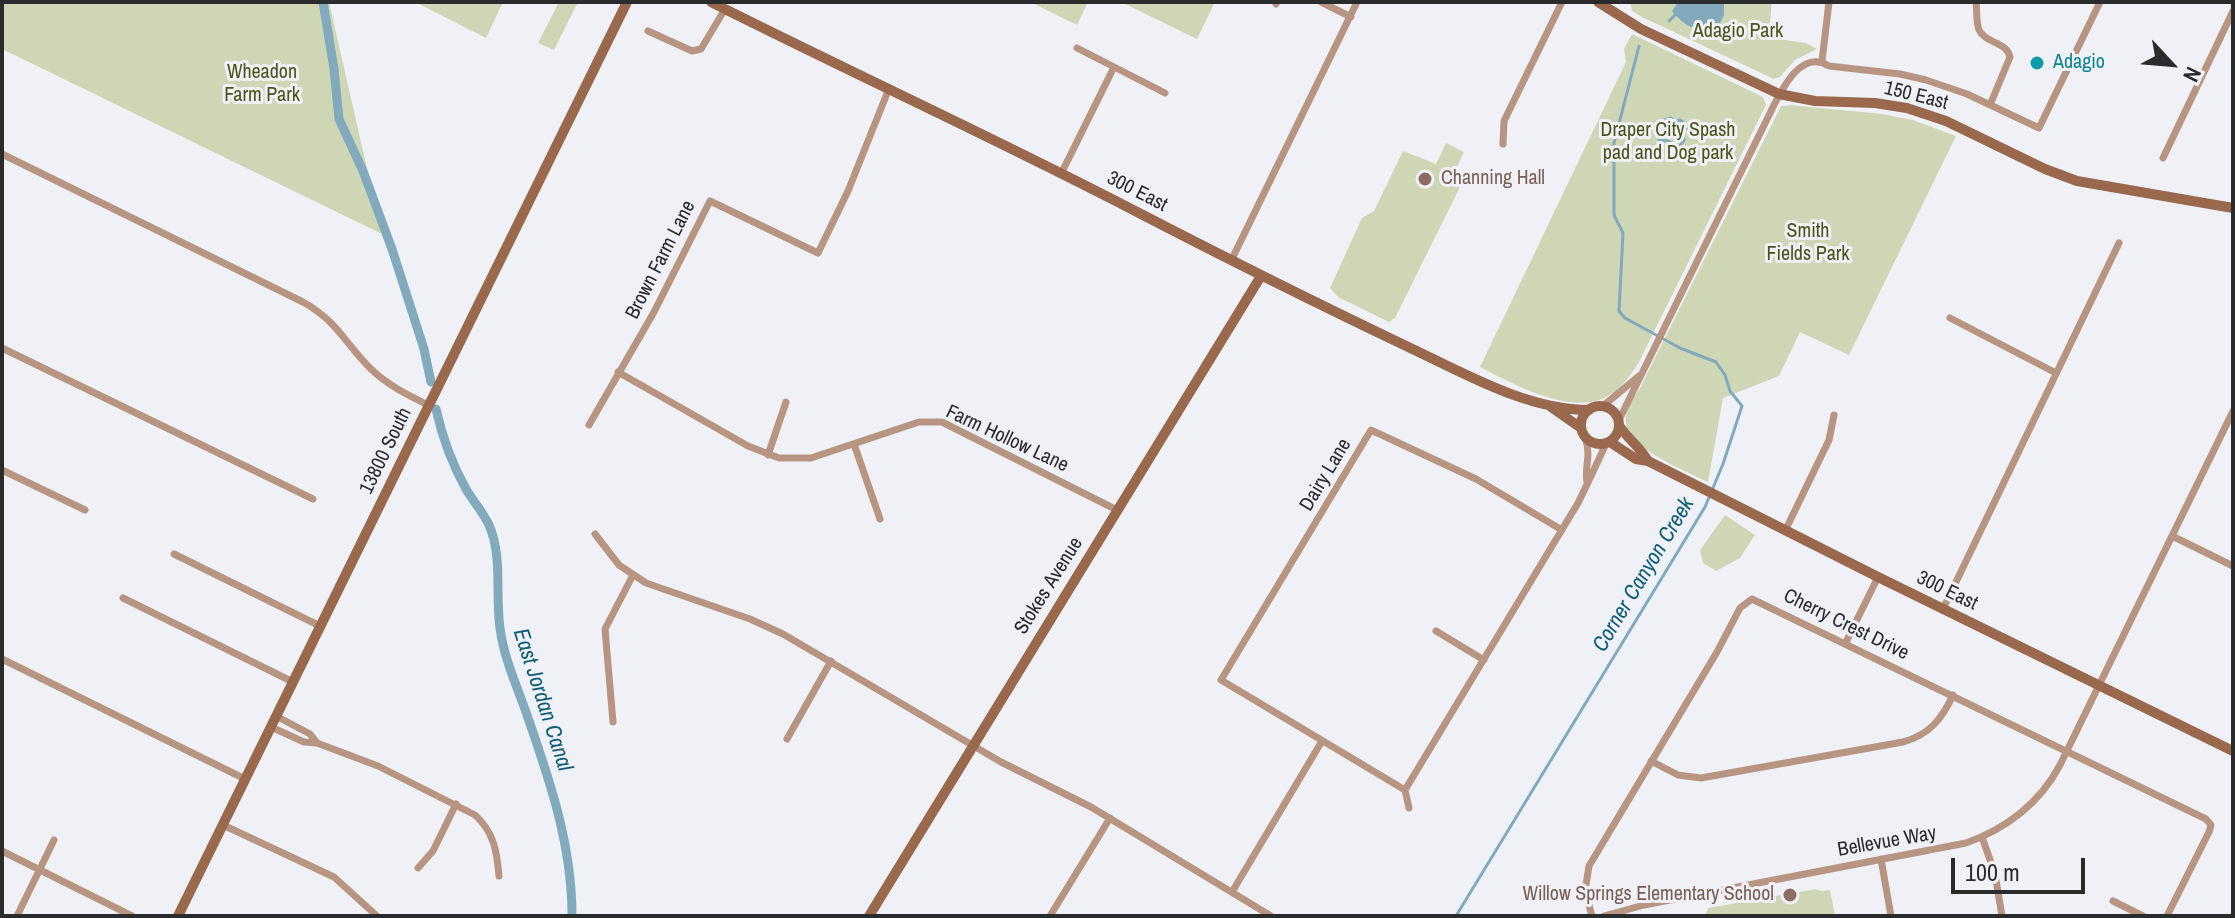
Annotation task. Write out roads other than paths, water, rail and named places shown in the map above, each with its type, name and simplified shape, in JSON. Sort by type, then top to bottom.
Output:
[{"type":"main road","name":"13800 South","points":[[178,916],[627,2]]},
{"type":"main road","name":"300 East","points":[[711,2],[1261,276],[1494,386],[1551,407],[1589,410]]},
{"type":"main road","name":"150 East","points":[[1598,2],[1641,29],[1779,94],[1815,101],[1875,103],[1907,108],[1946,121],[2045,169],[2077,181],[2233,208]]},
{"type":"main road","name":"Stokes Avenue","points":[[869,916],[1261,276]]},
{"type":"main road","points":[[1603,406],[1613,411],[1619,424],[1608,443],[1594,444],[1583,433],[1583,418],[1589,410],[1603,406]]},
{"type":"main road","name":"300 East","points":[[1551,407],[1583,433]]},
{"type":"main road","name":"300 East","points":[[1619,424],[1648,461]]},
{"type":"main road","name":"300 East","points":[[1608,443],[2233,751]]},
{"type":"street","points":[[1321,2],[1351,17]]},
{"type":"street","points":[[1231,261],[1357,2]]},
{"type":"street","points":[[1503,144],[1504,121],[1562,2]]},
{"type":"street","points":[[1822,61],[1829,2]]},
{"type":"street","points":[[1976,2],[1981,33],[2005,47],[2010,57],[1990,105]]},
{"type":"street","points":[[1619,424],[1639,376],[1779,94],[1797,69],[1822,61],[1829,66],[1926,80],[2039,128],[2100,2]]},
{"type":"street","points":[[648,31],[692,51],[701,49],[725,9]]},
{"type":"street","points":[[2163,158],[2233,11]]},
{"type":"street","points":[[1077,48],[1165,93]]},
{"type":"street","points":[[1061,174],[1114,67]]},
{"type":"street","name":"Brown Farm Lane","points":[[589,425],[671,279],[710,201],[818,253],[848,191],[888,91]]},
{"type":"street","points":[[2,154],[303,302],[334,324],[363,361],[381,378],[428,405]]},
{"type":"street","points":[[1943,609],[2119,243]]},
{"type":"street","points":[[1950,318],[2056,373]]},
{"type":"street","points":[[2,348],[313,499]]},
{"type":"street","name":"Farm Hollow Lane","points":[[618,372],[768,455],[801,460],[919,422],[942,422],[1117,510]]},
{"type":"street","points":[[1603,406],[1639,376]]},
{"type":"street","points":[[768,455],[786,402]]},
{"type":"street","name":"Bellevue Way","points":[[1604,916],[1644,905],[1966,843],[2014,819],[2055,775],[2233,411]]},
{"type":"street","points":[[1785,531],[1829,440],[1834,415]]},
{"type":"street","name":"Dairy Lane","points":[[1322,741],[1221,680],[1371,430],[1476,479],[1562,530]]},
{"type":"street","points":[[1409,808],[1405,790],[1562,530],[1587,482],[1590,456],[1583,433]]},
{"type":"street","points":[[1587,482],[1592,478],[1608,443]]},
{"type":"street","points":[[854,444],[880,519]]},
{"type":"street","points":[[2,470],[85,510]]},
{"type":"street","points":[[595,534],[613,558],[633,575],[653,586],[750,619],[831,661],[1001,762],[1110,818],[1271,916]]},
{"type":"street","points":[[2172,536],[2233,566]]},
{"type":"street","points":[[174,554],[320,626]]},
{"type":"street","points":[[613,722],[605,629],[633,575]]},
{"type":"street","points":[[1846,642],[1878,577]]},
{"type":"street","points":[[123,598],[293,682]]},
{"type":"street","name":"Cherry Crest Drive","points":[[1592,916],[1585,891],[1589,866],[1747,600],[1760,600],[2199,815],[2211,825],[2167,916]]},
{"type":"street","points":[[1436,631],[1484,660]]},
{"type":"street","points":[[2,659],[245,779]]},
{"type":"street","points":[[787,739],[831,661]]},
{"type":"street","points":[[1651,761],[1678,775],[1701,778],[1903,742],[1924,734],[1935,725],[1953,695]]},
{"type":"street","points":[[276,716],[310,734],[317,743]]},
{"type":"street","points":[[271,727],[304,742],[317,743],[378,766],[475,815],[488,830],[496,849],[499,876]]},
{"type":"street","points":[[1232,892],[1322,741],[1405,790]]},
{"type":"street","points":[[418,868],[433,851],[456,804]]},
{"type":"street","points":[[1050,916],[1110,818]]},
{"type":"street","points":[[223,825],[334,877],[377,916]]},
{"type":"street","points":[[1982,837],[1995,874],[2002,916]]},
{"type":"street","points":[[17,916],[54,840]]},
{"type":"street","points":[[2,851],[132,916]]},
{"type":"street","points":[[1881,859],[1891,916]]},
{"type":"street","points":[[2113,901],[2143,916]]},
{"type":"water","points":[[1678,2],[1724,2],[1724,15],[1718,27],[1698,29],[1687,25],[1672,11]]},
{"type":"waterway","name":"East Jordan Canal","points":[[323,2],[339,119],[363,171],[392,249],[424,349],[431,382]]},
{"type":"waterway","name":"Corner Canyon Creek","points":[[1669,21],[1678,12]]},
{"type":"waterway","name":"Corner Canyon Creek","points":[[1456,916],[1705,507],[1742,406],[1730,391],[1725,375],[1716,362],[1680,348],[1625,318],[1619,311],[1623,233],[1614,215],[1614,143],[1639,46]]},
{"type":"waterway","points":[[1657,135],[1662,121],[1671,118],[1681,129],[1689,127]]},
{"type":"waterway","points":[[1676,121],[1680,120],[1689,127]]},
{"type":"waterway","points":[[1659,140],[1668,141],[1678,148],[1684,140],[1682,133],[1686,129]]},
{"type":"waterway","name":"East Jordan Canal","points":[[436,409],[456,470],[487,520],[493,537],[502,639],[558,814],[568,864],[572,916]]},
{"type":"place","name":"Adagio","points":[[2037,63]]},
{"type":"place","name":"Channing Hall","points":[[1425,179]]},
{"type":"place","name":"Willow Springs Elementary School","points":[[1790,895]]},
{"type":"park label","name":"Adagio Park","points":[[1738,32]]},
{"type":"park label","name":"Wheadon Farm Park","points":[[262,84]]},
{"type":"park label","name":"Draper City Spash pad and Dog park","points":[[1668,142]]},
{"type":"park label","name":"Smith Fields Park","points":[[1808,244]]}]
